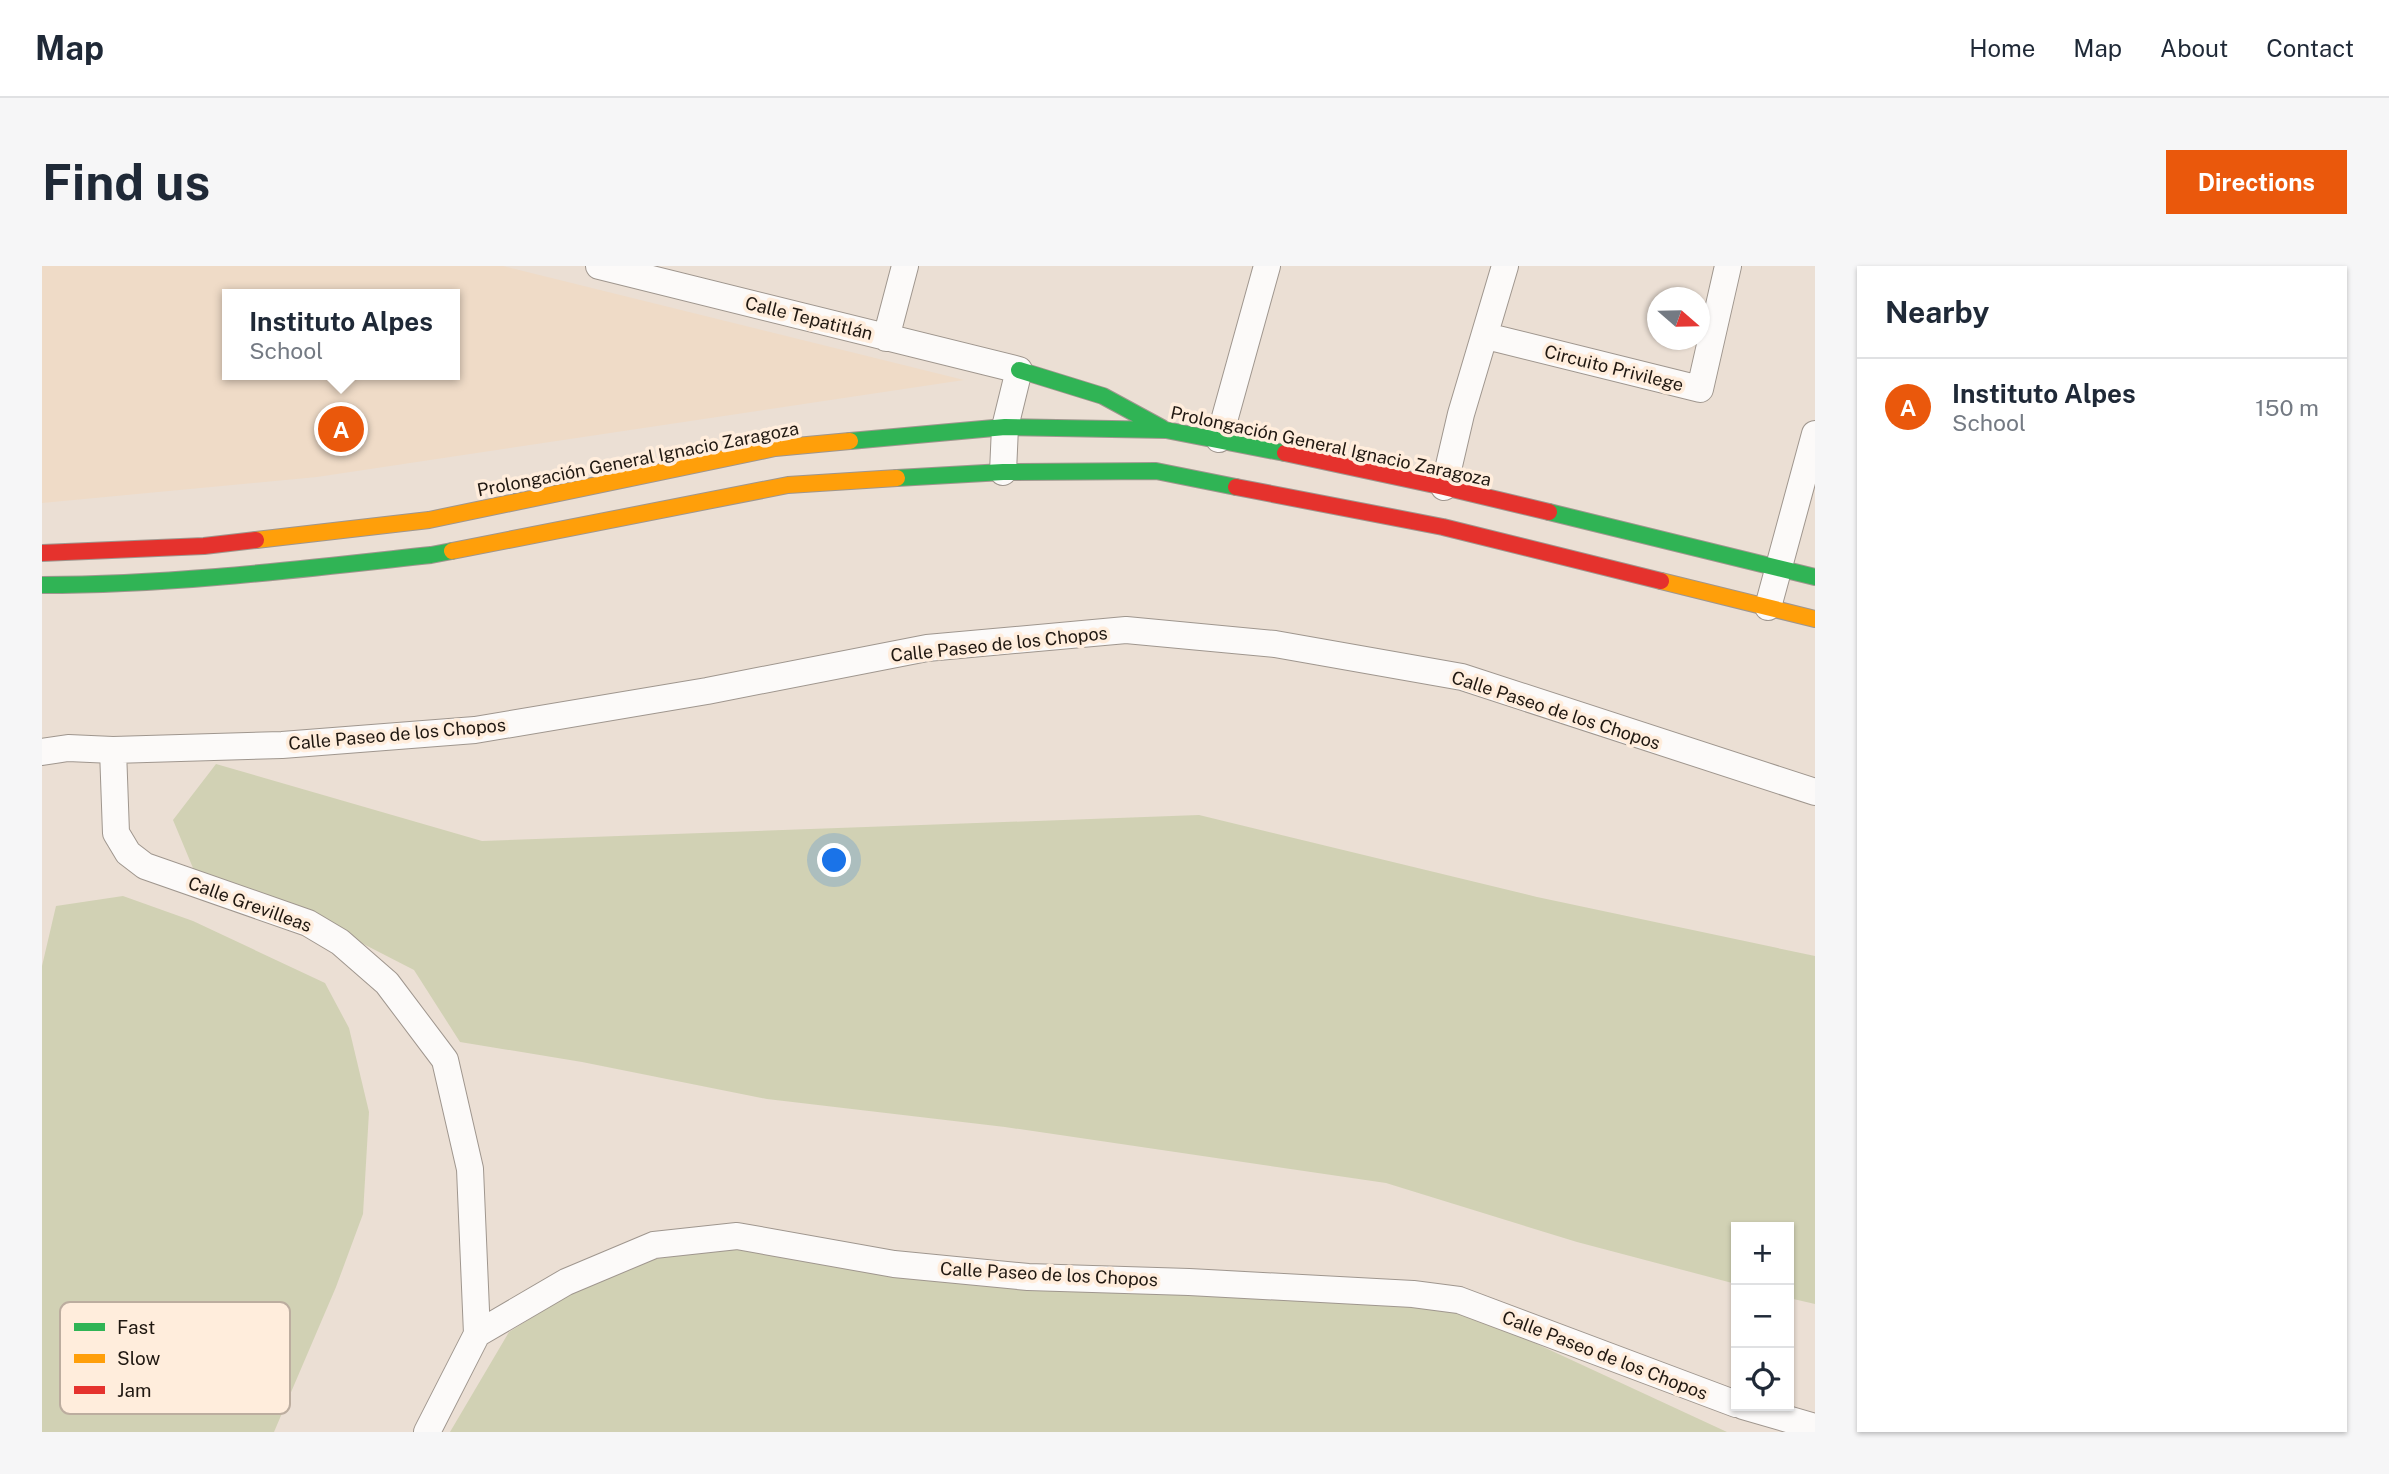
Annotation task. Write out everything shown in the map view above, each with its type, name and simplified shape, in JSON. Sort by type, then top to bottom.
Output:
[{"type":"street","name":"Calle Tepatitlán","points":[[599,266],[1018,370]]},
{"type":"street","points":[[886,338],[905,266]]},
{"type":"street","points":[[1219,439],[1267,266]]},
{"type":"street","points":[[1444,487],[1461,414],[1506,266]]},
{"type":"street","name":"Circuito Privilege","points":[[1486,336],[1700,389],[1728,266]]},
{"type":"street","points":[[1003,472],[1005,427],[1018,370],[1102,396],[1166,430]]},
{"type":"street","name":"Prolongación General Ignacio Zaragoza","points":[[42,553],[204,546],[429,520],[775,448],[1005,427],[1166,430],[1219,439],[1444,487],[1815,577]]},
{"type":"street","points":[[1768,607],[1815,433]]},
{"type":"street","points":[[42,585],[212,579],[430,555],[788,485],[1003,472],[1156,471],[1443,527],[1815,619]]},
{"type":"street","name":"Calle Paseo de los Chopos","points":[[42,752],[68,748],[113,750],[282,745],[475,730],[706,691],[927,648],[1126,630],[1275,644],[1462,677],[1815,792]]},
{"type":"street","name":"Calle Grevilleas","points":[[113,750],[116,833],[128,853],[145,866],[308,923],[340,942],[387,983],[445,1059],[470,1169],[477,1334]]},
{"type":"street","name":"Calle Paseo de los Chopos","points":[[477,1334],[566,1282],[654,1245],[737,1236],[894,1264],[1028,1277],[1307,1288],[1413,1294],[1459,1300],[1731,1402]]},
{"type":"street","points":[[427,1432],[477,1334]]},
{"type":"street","points":[[1760,1411],[1815,1427]]},
{"type":"shaded area","points":[[42,266],[503,266],[964,380],[317,477],[42,503]]},
{"type":"green space","points":[[216,764],[482,841],[1199,815],[1537,897],[1815,956],[1815,1304],[1794,1299],[1794,1222],[1731,1222],[1731,1283],[1577,1242],[1386,1183],[1005,1127],[767,1099],[582,1062],[460,1042],[414,970],[303,913],[198,880],[173,820]]},
{"type":"green space","points":[[123,896],[193,921],[325,983],[349,1028],[369,1112],[363,1214],[336,1287],[290,1395],[290,1302],[60,1302],[60,1414],[282,1414],[274,1432],[42,1432],[42,966],[56,906]]},
{"type":"green space","points":[[752,1246],[1457,1307],[1727,1432],[450,1432],[509,1332],[617,1264]]},
{"type":"traffic: fast","points":[[1019,370],[1103,396],[1162,428]]},
{"type":"traffic: fast","points":[[850,441],[1005,427],[1166,430],[1285,453]]},
{"type":"traffic: fast","points":[[897,478],[1003,472],[1156,471],[1236,487]]},
{"type":"traffic: fast","points":[[1549,512],[1815,577]]},
{"type":"traffic: fast","points":[[42,585],[237,575],[452,551]]},
{"type":"traffic: slow","points":[[256,540],[429,520],[775,448],[850,441]]},
{"type":"traffic: slow","points":[[452,551],[788,485],[897,478]]},
{"type":"traffic: slow","points":[[1661,581],[1815,619]]},
{"type":"traffic: jam","points":[[1285,453],[1549,512]]},
{"type":"traffic: jam","points":[[1236,487],[1443,527],[1661,581]]},
{"type":"traffic: jam","points":[[42,553],[204,546],[256,540]]},
{"type":"place","name":"Instituto Alpes","points":[[341,429]]}]
